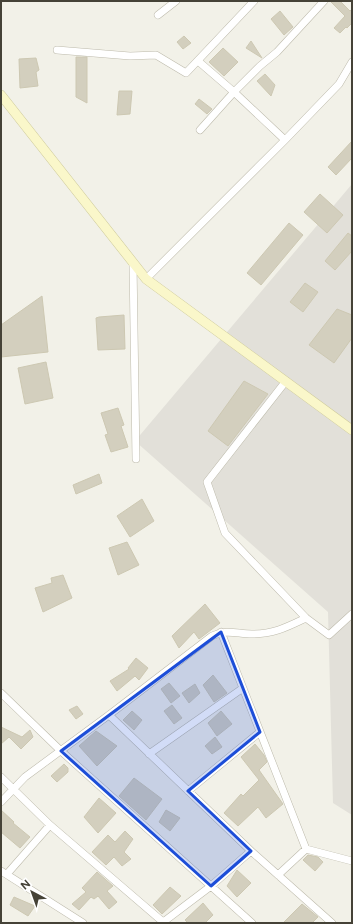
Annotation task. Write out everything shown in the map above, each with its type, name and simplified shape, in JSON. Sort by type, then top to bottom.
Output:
[{"type":"main road","points":[[1,94],[146,279],[352,430]]},
{"type":"street","points":[[158,15],[176,1]]},
{"type":"street","points":[[57,50],[130,56],[156,55],[186,73],[254,1]]},
{"type":"street","points":[[200,130],[234,92],[260,66],[277,52],[324,1]]},
{"type":"street","points":[[198,61],[234,92],[284,140]]},
{"type":"street","points":[[146,279],[339,84],[352,62]]},
{"type":"street","points":[[132,263],[136,459]]},
{"type":"street","points":[[286,381],[207,482],[225,533],[306,618],[329,635],[352,614]]},
{"type":"street","points":[[1,802],[25,777],[212,636],[221,632],[252,634],[276,632],[306,618]]},
{"type":"street","points":[[221,632],[306,849]]},
{"type":"street","points":[[149,754],[243,688]]},
{"type":"street","points":[[1,693],[61,751],[252,923]]},
{"type":"street","points":[[109,715],[251,851],[332,923]]},
{"type":"street","points":[[188,791],[260,732]]},
{"type":"street","points":[[1,777],[50,825],[162,923],[211,886],[251,851]]},
{"type":"street","points":[[50,825],[4,872],[83,923]]},
{"type":"street","points":[[306,849],[352,861]]},
{"type":"street","points":[[278,875],[306,849]]},
{"type":"highlighted area","points":[[221,632],[260,732],[188,791],[251,851],[211,886],[61,751]]},
{"type":"shaded area","points":[[352,184],[352,815],[333,803],[328,612],[135,441]]},
{"type":"building","points":[[330,1],[340,1],[350,11],[352,9],[352,23],[340,33],[334,28],[345,16]]},
{"type":"building","points":[[280,11],[293,27],[284,35],[271,19]]},
{"type":"building","points":[[184,36],[191,43],[183,49],[177,42]]},
{"type":"building","points":[[251,41],[262,58],[246,48]]},
{"type":"building","points":[[223,48],[238,62],[224,76],[209,62]]},
{"type":"building","points":[[76,57],[87,57],[87,103],[76,97]]},
{"type":"building","points":[[36,58],[39,70],[36,72],[38,86],[20,88],[19,59]]},
{"type":"building","points":[[265,74],[275,85],[271,96],[257,81]]},
{"type":"building","points":[[119,91],[132,91],[130,114],[117,115]]},
{"type":"building","points":[[199,99],[212,109],[207,114],[195,104]]},
{"type":"building","points":[[352,141],[352,158],[336,175],[328,167]]},
{"type":"building","points":[[320,194],[343,215],[327,233],[304,212]]},
{"type":"building","points":[[289,223],[303,235],[261,285],[247,273]]},
{"type":"building","points":[[348,233],[352,236],[352,251],[335,270],[325,261]]},
{"type":"building","points":[[305,283],[318,292],[303,312],[290,302]]},
{"type":"building","points":[[42,296],[48,352],[1,357],[1,325]]},
{"type":"building","points":[[337,309],[352,315],[352,338],[334,363],[309,345]]},
{"type":"building","points":[[124,315],[125,349],[98,350],[96,318]]},
{"type":"building","points":[[46,362],[53,398],[25,404],[18,368]]},
{"type":"building","points":[[244,381],[268,394],[228,446],[208,431]]},
{"type":"building","points":[[118,408],[124,425],[121,426],[128,447],[111,452],[105,435],[108,434],[101,413]]},
{"type":"building","points":[[99,474],[102,483],[76,494],[73,485]]},
{"type":"building","points":[[142,499],[154,521],[130,537],[117,516]]},
{"type":"building","points":[[127,542],[139,565],[118,575],[109,548]]},
{"type":"building","points":[[63,575],[72,598],[43,612],[35,588],[52,583],[51,578]]},
{"type":"building","points":[[205,604],[220,623],[199,639],[194,632],[179,648],[172,636]]},
{"type":"building","points":[[136,658],[148,668],[139,680],[135,676],[117,691],[110,681],[129,669],[128,668]]},
{"type":"building","points":[[213,675],[227,693],[214,702],[203,685]]},
{"type":"building","points":[[169,683],[180,696],[171,703],[161,689]]},
{"type":"building","points":[[195,684],[200,693],[189,703],[182,693]]},
{"type":"building","points":[[172,705],[182,718],[174,724],[164,711]]},
{"type":"building","points":[[77,706],[83,714],[76,719],[69,710]]},
{"type":"building","points":[[132,711],[142,720],[134,730],[123,720]]},
{"type":"building","points":[[221,711],[232,724],[217,736],[208,723]]},
{"type":"building","points":[[1,727],[22,737],[30,730],[33,737],[21,749],[9,737],[1,744]]},
{"type":"building","points":[[96,731],[117,746],[97,766],[79,746]]},
{"type":"building","points":[[215,737],[222,747],[212,754],[205,746]]},
{"type":"building","points":[[255,744],[264,755],[267,762],[259,770],[283,804],[266,818],[258,807],[238,826],[224,813],[241,794],[243,796],[259,780],[241,757]]},
{"type":"building","points":[[64,764],[68,768],[68,772],[57,782],[51,776]]},
{"type":"building","points":[[134,778],[162,799],[146,820],[119,796]]},
{"type":"building","points":[[99,798],[116,813],[98,833],[84,817]]},
{"type":"building","points":[[1,810],[14,822],[13,823],[30,837],[20,848],[1,832]]},
{"type":"building","points":[[166,810],[180,818],[170,831],[159,822]]},
{"type":"building","points":[[125,831],[133,839],[124,852],[131,859],[122,866],[114,857],[106,865],[92,852],[108,835],[115,842]]},
{"type":"building","points":[[308,855],[318,857],[323,862],[315,871],[303,860]]},
{"type":"building","points":[[237,870],[251,883],[237,897],[227,886]]},
{"type":"building","points":[[97,872],[113,886],[107,891],[117,902],[109,909],[98,896],[94,899],[91,897],[79,910],[72,904],[86,892],[82,888]]},
{"type":"building","points":[[170,887],[181,896],[162,914],[153,905]]},
{"type":"building","points":[[14,897],[35,906],[28,916],[10,905]]},
{"type":"building","points":[[203,903],[213,915],[205,923],[188,923],[185,920]]},
{"type":"building","points":[[302,904],[318,917],[312,923],[283,923]]}]
